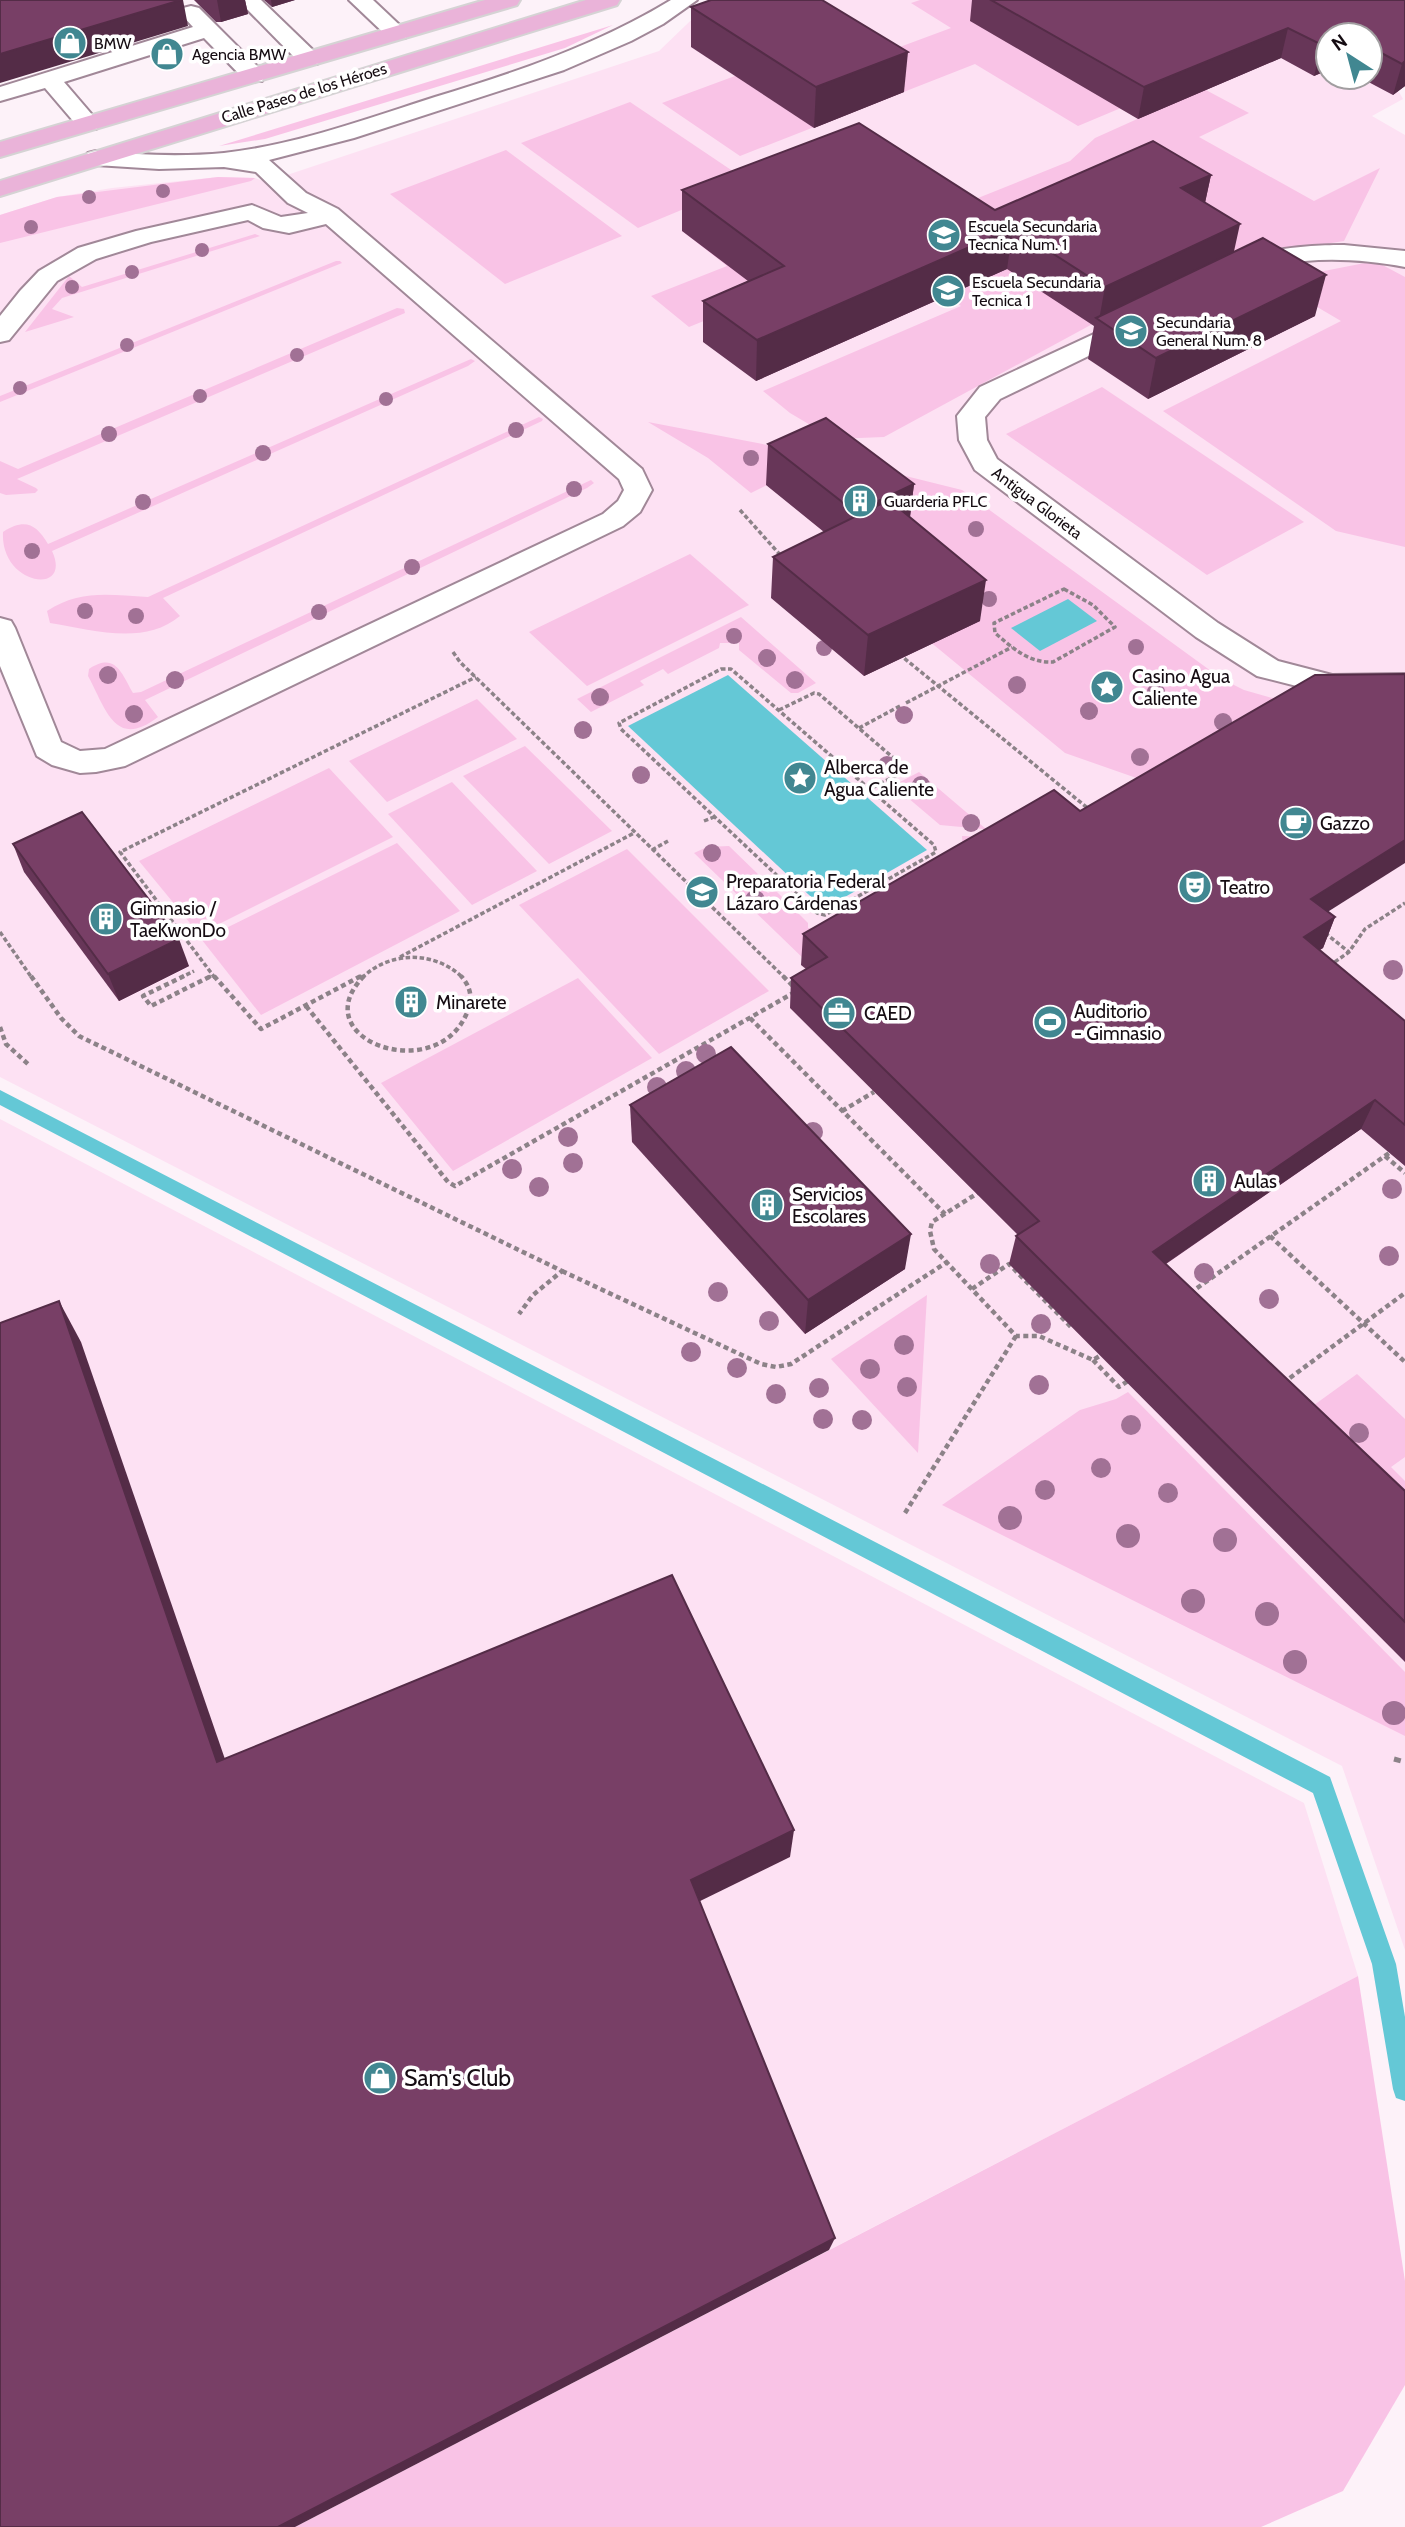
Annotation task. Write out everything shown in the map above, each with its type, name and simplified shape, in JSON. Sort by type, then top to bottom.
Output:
[{"type":"main road","name":"Calle Paseo de los Héroes","points":[[0,150],[509,0]]},
{"type":"main road","name":"Calle Paseo de los Héroes","points":[[0,189],[609,0]]},
{"type":"street","points":[[249,0],[309,59]]},
{"type":"street","points":[[360,0],[397,33]]},
{"type":"street","points":[[179,1],[254,76]]},
{"type":"street","points":[[96,158],[150,163],[224,160],[273,152],[372,125],[542,71],[622,38],[678,5],[708,8]]},
{"type":"street","points":[[0,94],[208,30]]},
{"type":"street","points":[[50,79],[88,124]]},
{"type":"street","points":[[316,139],[294,157],[296,165],[323,194],[329,214]]},
{"type":"street","points":[[0,628],[47,748],[59,757],[92,763],[114,758],[613,520],[630,506],[638,490],[632,475],[329,214],[297,198],[264,166],[224,160]]},
{"type":"street","points":[[0,334],[49,275],[73,259],[120,243],[252,212],[270,224],[289,227],[329,214]]},
{"type":"street","points":[[1227,279],[1264,261],[1315,252],[1364,253],[1405,259]]},
{"type":"street","name":"Antigua Glorieta","points":[[1165,309],[990,393],[971,416],[973,440],[985,464],[1208,631],[1268,669],[1332,685],[1405,684]]},
{"type":"path","points":[[740,510],[783,558]]},
{"type":"path","points":[[1058,590],[1072,590],[1114,622],[1111,631],[1053,662],[1036,663],[1012,647],[995,633],[995,623],[1058,590]]},
{"type":"path","points":[[906,703],[1012,647]]},
{"type":"path","points":[[306,1006],[448,1182],[455,1186],[797,991],[453,652]]},
{"type":"path","points":[[896,652],[1096,815]]},
{"type":"path","points":[[726,669],[735,671],[779,710],[934,845],[936,852],[825,915],[817,913],[621,729],[619,723],[726,669]]},
{"type":"path","points":[[476,677],[122,849],[122,855],[213,975],[257,1027],[261,1029],[306,1006],[634,832]]},
{"type":"path","points":[[779,710],[814,693],[822,696],[904,767],[901,773],[870,789]]},
{"type":"path","points":[[859,728],[900,706]]},
{"type":"path","points":[[704,821],[714,817]]},
{"type":"path","points":[[652,850],[668,841]]},
{"type":"path","points":[[1318,973],[1349,953],[1365,929],[1405,903]]},
{"type":"path","points":[[1320,929],[1349,953]]},
{"type":"path","points":[[0,932],[61,1018],[79,1036],[562,1271],[761,1364],[776,1367],[791,1364],[947,1262]]},
{"type":"path","points":[[363,975],[352,990],[347,1005],[349,1020],[357,1034],[390,1051],[430,1048],[449,1039],[463,1026],[471,1011],[472,994],[466,980],[454,968],[438,960],[418,956],[398,958]]},
{"type":"path","points":[[194,971],[144,996],[151,1006],[213,975]]},
{"type":"path","points":[[750,1018],[945,1214]]},
{"type":"path","points":[[0,1027],[6,1044],[27,1064]]},
{"type":"path","points":[[842,1111],[874,1092]]},
{"type":"path","points":[[1188,1294],[1395,1149]]},
{"type":"path","points":[[1385,1156],[1405,1173]]},
{"type":"path","points":[[992,1184],[932,1222],[930,1231],[934,1249],[1016,1336],[1040,1336],[1093,1360],[1119,1387],[1136,1376]]},
{"type":"path","points":[[1270,1236],[1405,1362]]},
{"type":"path","points":[[972,1289],[1009,1264],[1072,1328]]},
{"type":"path","points":[[519,1314],[533,1296],[562,1271]]},
{"type":"path","points":[[1282,1384],[1405,1293]]},
{"type":"path","points":[[905,1513],[1016,1336]]},
{"type":"path","points":[[1093,1360],[1111,1348]]},
{"type":"path","points":[[1394,1759],[1405,1762]]},
{"type":"shaded area","name":"Preparatoria Federal Lázaro Cárdenas","points":[[712,0],[1369,0],[1373,21],[1314,21],[1314,91],[1384,91],[1384,65],[1403,99],[1372,116],[1405,135],[1405,1950],[1342,1766],[0,1077],[0,215],[57,197],[112,188],[218,177],[255,178],[266,182],[659,51]]},
{"type":"shaded area","points":[[920,0],[1149,0],[1221,66],[1078,126],[975,64],[740,156],[662,103],[864,28],[897,48],[951,28],[911,3]]},
{"type":"shaded area","points":[[613,25],[565,48],[265,139],[219,146]]},
{"type":"shaded area","points":[[1204,89],[1249,113],[1199,137],[1314,201],[1380,168],[1344,241],[1205,263],[884,437],[834,439],[790,413],[763,391],[961,306],[881,249],[689,327],[651,296],[727,266],[682,231],[953,208],[1070,161],[1095,138]]},
{"type":"shaded area","points":[[630,102],[749,182],[638,228],[521,143]]},
{"type":"shaded area","points":[[506,150],[622,236],[505,284],[390,194]]},
{"type":"shaded area","points":[[218,177],[255,178],[0,243],[0,215],[57,197]]},
{"type":"shaded area","points":[[255,234],[260,236],[62,298],[52,309],[74,317],[25,332],[69,276],[82,287]]},
{"type":"shaded area","points":[[336,261],[342,263],[0,402],[0,396]]},
{"type":"shaded area","points":[[1375,261],[1405,277],[1405,547],[1336,531],[1163,411],[1341,321],[1273,281]]},
{"type":"shaded area","points":[[397,308],[404,309],[405,313],[17,479],[36,488],[38,490],[35,493],[0,493],[0,461],[18,469]]},
{"type":"shaded area","points":[[471,359],[475,361],[468,366],[52,551],[56,565],[53,575],[45,579],[34,579],[23,574],[12,564],[5,550],[3,532],[18,525],[34,528],[48,544]]},
{"type":"shaded area","points":[[1102,387],[1304,522],[1207,575],[1006,434]]},
{"type":"shaded area","points":[[539,417],[542,421],[163,598],[180,616],[166,625],[151,631],[118,633],[50,623],[47,611],[72,599],[96,595],[148,597]]},
{"type":"shaded area","points":[[648,422],[825,456],[962,490],[1222,679],[1244,690],[1304,707],[1165,788],[1065,753],[849,575],[843,546],[767,485],[751,493],[708,458]]},
{"type":"shaded area","points":[[591,480],[594,483],[587,488],[145,700],[158,717],[143,726],[131,729],[114,721],[88,676],[89,669],[98,664],[111,664],[121,672],[133,693],[141,692]]},
{"type":"shaded area","points":[[690,554],[749,605],[587,686],[529,632]]},
{"type":"shaded area","points":[[741,617],[816,683],[798,693],[791,693],[739,650],[739,643],[720,643],[719,648],[668,674],[663,669],[640,681],[644,685],[591,712],[577,699]]},
{"type":"shaded area","points":[[477,699],[517,739],[387,802],[349,761]]},
{"type":"shaded area","points":[[525,746],[612,831],[549,864],[463,776]]},
{"type":"shaded area","points":[[329,768],[393,837],[199,934],[139,861]]},
{"type":"shaded area","points":[[919,772],[1006,846],[807,962],[694,853],[707,847],[729,846],[761,877],[756,881],[768,893],[775,890],[808,923],[808,928],[827,929],[963,852],[962,836],[993,837],[983,829],[940,825],[901,792],[900,782]]},
{"type":"shaded area","points":[[452,782],[537,871],[472,905],[388,814]]},
{"type":"shaded area","points":[[397,843],[460,911],[261,1015],[202,940]]},
{"type":"shaded area","points":[[627,849],[769,991],[659,1054],[519,905]]},
{"type":"shaded area","points":[[578,978],[652,1058],[453,1171],[381,1083]]},
{"type":"shaded area","points":[[0,1119],[1304,1803],[1358,1976],[829,2250],[0,2527]]},
{"type":"shaded area","points":[[927,1295],[918,1453],[831,1359]]},
{"type":"shaded area","points":[[1357,1374],[1405,1419],[1405,1457],[1391,1467],[1405,1481],[1405,1490],[1392,1500],[1303,1413]]},
{"type":"shaded area","points":[[1128,1392],[1405,1672],[1405,1736],[942,1505],[1080,1410],[1116,1399]]},
{"type":"shaded area","points":[[1358,1976],[1405,2281],[1405,2385],[1343,2491],[1261,2527],[295,2527]]},
{"type":"water","points":[[1068,599],[1097,621],[1040,651],[1011,628]]},
{"type":"water","points":[[728,675],[927,850],[824,909],[628,726]]},
{"type":"building","points":[[0,0],[181,0],[0,54]]},
{"type":"building","points":[[711,0],[822,0],[908,52],[816,87],[691,7]]},
{"type":"building","points":[[991,0],[1405,0],[1405,61],[1402,64],[1384,54],[1384,21],[1314,21],[1314,41],[1288,28],[1144,87]]},
{"type":"building","points":[[859,123],[995,210],[1153,141],[1211,175],[1181,188],[1240,224],[1105,287],[1013,228],[757,340],[703,301],[784,266],[682,190]]},
{"type":"building","points":[[1263,238],[1326,275],[1156,358],[1096,318]]},
{"type":"building","points":[[826,418],[914,484],[855,512],[768,444]]},
{"type":"building","points":[[889,500],[986,580],[868,635],[773,557]]},
{"type":"building","points":[[1405,674],[1405,840],[1311,899],[1335,917],[1304,937],[1405,1021],[1405,1125],[1375,1100],[1153,1252],[1405,1491],[1405,1622],[1016,1236],[1039,1221],[791,978],[827,957],[803,934],[1054,790],[1080,811],[1315,675]]},
{"type":"building","name":"Gimnasio / TaeKwonDo","points":[[82,812],[179,939],[108,974],[13,844]]},
{"type":"building","name":"Servicios Escolares","points":[[731,1047],[911,1234],[808,1300],[630,1105]]},
{"type":"building","name":"Sam's Club","points":[[59,1301],[217,1762],[672,1575],[794,1830],[691,1880],[835,2238],[278,2527],[0,2527],[0,1323]]},
{"type":"waterway","points":[[0,1097],[1322,1785],[1384,1964],[1405,2089]]},
{"type":"place","name":"BMW","points":[[70,43]]},
{"type":"place","name":"Agencia BMW","points":[[167,54]]},
{"type":"place","name":"Escuela Secundaria Tecnica Num. 1","points":[[944,235]]},
{"type":"place","name":"Escuela Secundaria Tecnica 1","points":[[948,291]]},
{"type":"place","name":"Secundaria General Num. 8","points":[[1131,331]]},
{"type":"place","name":"Guarderia PFLC","points":[[860,501]]},
{"type":"place","name":"Casino Agua Caliente","points":[[1107,687]]},
{"type":"place","name":"Alberca de Agua Caliente","points":[[800,778]]},
{"type":"place","name":"Gazzo","points":[[1296,823]]},
{"type":"place","name":"Teatro","points":[[1195,887]]},
{"type":"place","name":"Preparatoria Federal Lázaro Cárdenas","points":[[702,892]]},
{"type":"place","name":"Gimnasio / TaeKwonDo","points":[[106,919]]},
{"type":"place","name":"Minarete","points":[[411,1002]]},
{"type":"place","name":"CAED","points":[[839,1013]]},
{"type":"place","name":"Auditorio - Gimnasio","points":[[1050,1022]]},
{"type":"place","name":"Aulas","points":[[1209,1181]]},
{"type":"place","name":"Servicios Escolares","points":[[767,1205]]},
{"type":"place","name":"Sam's Club","points":[[380,2078]]}]
